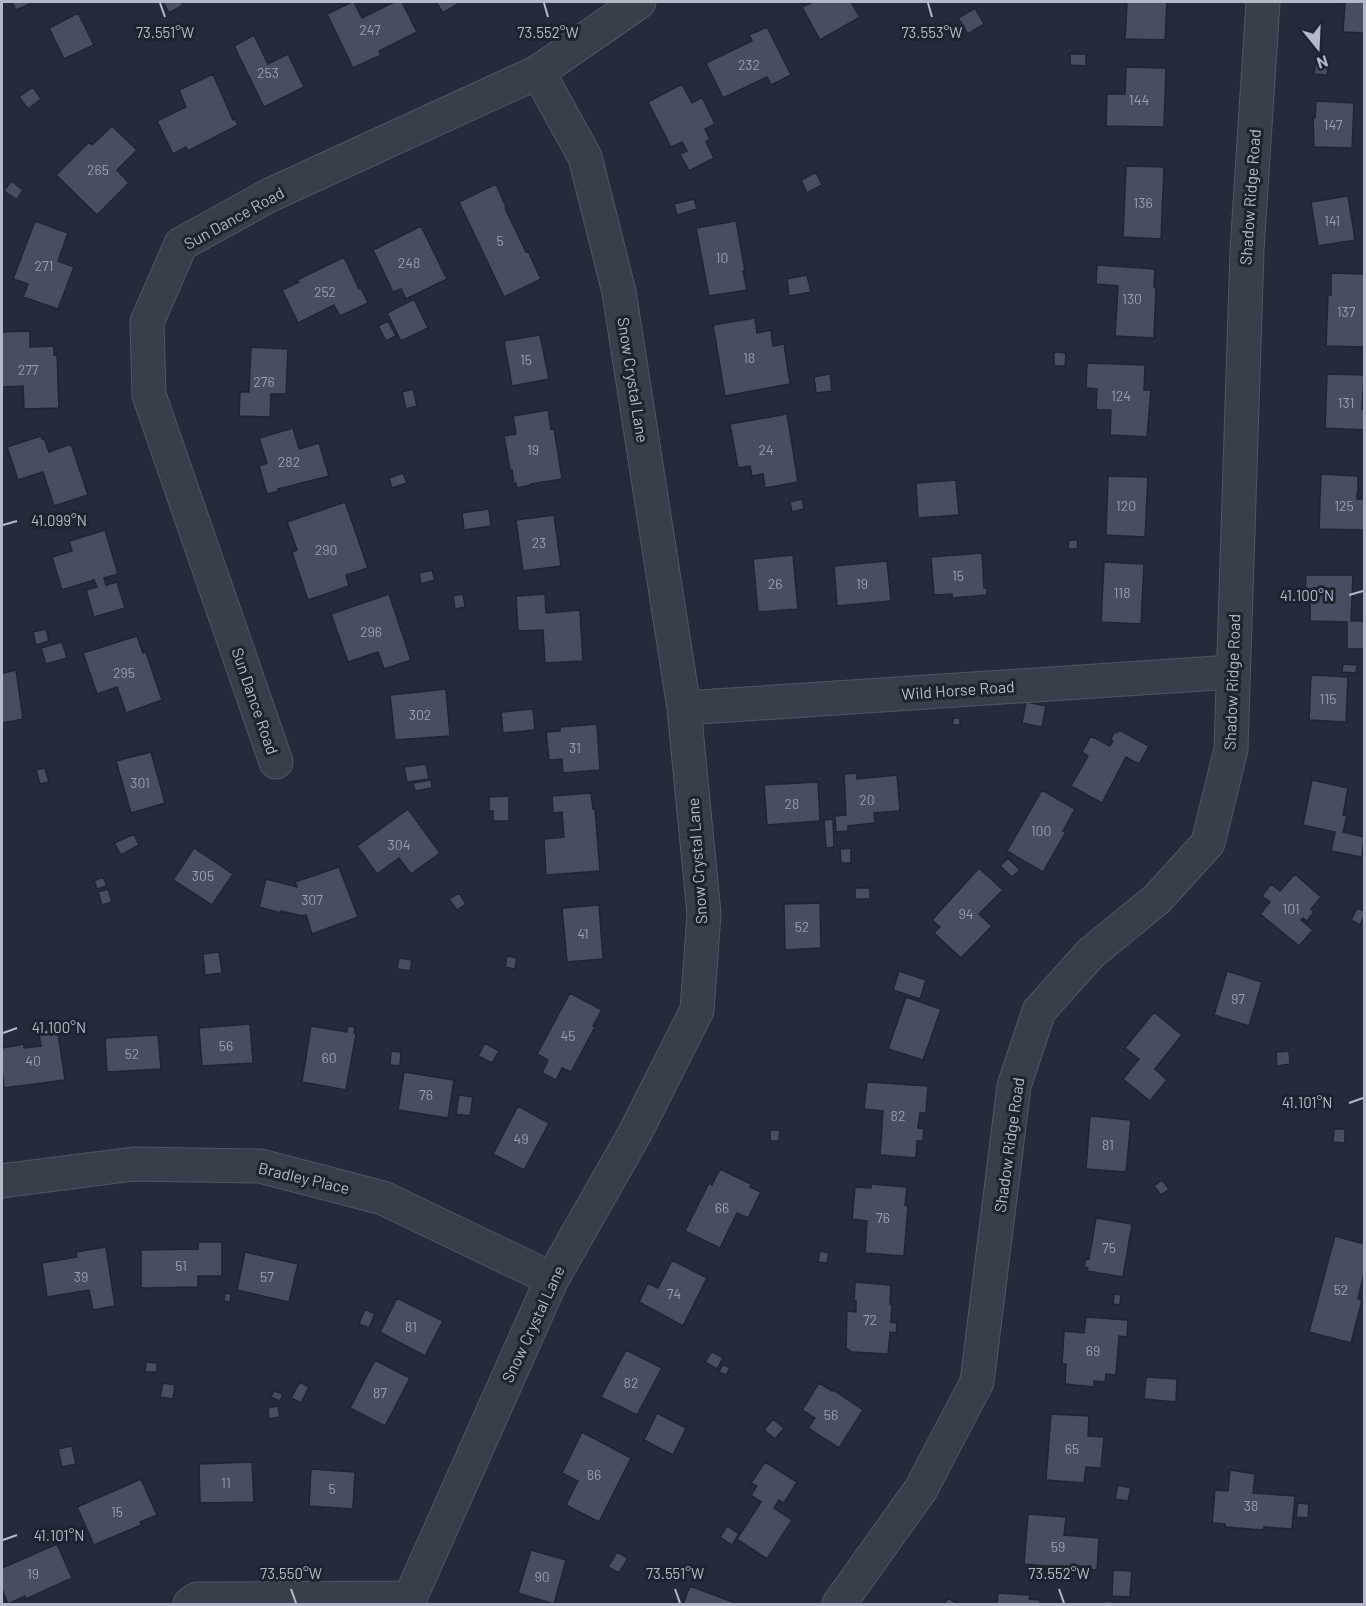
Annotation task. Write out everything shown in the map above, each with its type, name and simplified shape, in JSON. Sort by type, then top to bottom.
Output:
[{"type":"street","name":"Sun Dance Road","points":[[276,762],[149,395],[147,322],[181,244],[270,195],[538,72],[639,2]]},
{"type":"street","name":"Shadow Ridge Road","points":[[839,1605],[921,1489],[977,1382],[1014,1086],[1039,1011],[1091,953],[1157,899],[1208,843],[1231,749],[1246,250],[1263,2]]},
{"type":"street","name":"Snow Crystal Lane","points":[[411,1601],[552,1278],[635,1133],[697,1010],[704,914],[684,708],[619,292],[585,157],[538,72]]},
{"type":"street","name":"Wild Horse Road","points":[[684,708],[1232,672]]},
{"type":"street","name":"Bradley Place","points":[[2,1181],[134,1164],[260,1166],[383,1198],[552,1278]]},
{"type":"street","points":[[190,1605],[196,1599],[411,1601]]},
{"type":"building","points":[[12,2],[34,2],[16,10]]},
{"type":"building","points":[[163,2],[181,2],[183,5],[169,13]]},
{"type":"building","points":[[352,2],[362,18],[394,2],[402,2],[417,32],[379,51],[381,55],[353,68],[327,14]]},
{"type":"building","points":[[436,2],[461,2],[443,13]]},
{"type":"building","points":[[813,2],[851,2],[860,17],[820,40],[802,7]]},
{"type":"building","points":[[1127,2],[1167,2],[1165,40],[1125,39]]},
{"type":"building","points":[[1330,2],[1364,2],[1364,33],[1343,32],[1345,3]]},
{"type":"building","points":[[975,8],[984,24],[968,34],[958,18]]},
{"type":"building","points":[[78,13],[94,45],[64,59],[49,28]]},
{"type":"building","points":[[191,25],[196,33],[188,37],[184,29]]},
{"type":"building","points":[[767,27],[791,75],[771,85],[767,77],[723,98],[706,63],[752,41],[749,35]]},
{"type":"building","points":[[254,35],[268,64],[288,54],[304,87],[264,107],[234,46]]},
{"type":"building","points":[[1070,54],[1086,54],[1086,66],[1070,65]]},
{"type":"building","points":[[1316,62],[1329,63],[1327,75],[1314,74]]},
{"type":"building","points":[[1126,67],[1166,68],[1164,127],[1106,126],[1107,94],[1125,94]]},
{"type":"building","points":[[213,74],[233,120],[235,119],[238,125],[188,151],[186,147],[173,154],[157,121],[186,107],[179,90]]},
{"type":"building","points":[[682,84],[692,103],[702,97],[715,124],[705,129],[710,139],[706,142],[714,158],[689,171],[680,154],[687,151],[682,142],[671,147],[648,102]]},
{"type":"building","points":[[33,87],[41,99],[28,109],[19,97]]},
{"type":"building","points":[[1316,101],[1354,103],[1352,148],[1314,147],[1313,118],[1315,118]]},
{"type":"building","points":[[112,126],[137,150],[117,170],[129,183],[97,215],[56,175],[89,142],[92,145]]},
{"type":"building","points":[[1126,166],[1164,167],[1161,239],[1123,237]]},
{"type":"building","points":[[816,172],[822,185],[807,193],[801,180]]},
{"type":"building","points":[[11,181],[23,190],[17,200],[4,191]]},
{"type":"building","points":[[496,184],[505,208],[541,279],[504,297],[459,202]]},
{"type":"building","points":[[1348,196],[1355,240],[1318,246],[1311,202]]},
{"type":"building","points":[[694,199],[697,209],[677,215],[674,204]]},
{"type":"building","points":[[35,221],[68,233],[58,261],[74,267],[58,309],[23,297],[28,284],[13,279]]},
{"type":"building","points":[[736,221],[747,290],[709,296],[696,228]]},
{"type":"building","points":[[421,226],[447,279],[406,299],[401,289],[393,292],[373,250]]},
{"type":"building","points":[[344,257],[368,303],[340,316],[334,305],[298,323],[282,290]]},
{"type":"building","points":[[1097,265],[1155,269],[1154,338],[1115,336],[1118,286],[1096,284]]},
{"type":"building","points":[[1331,273],[1364,274],[1364,347],[1326,346]]},
{"type":"building","points":[[807,275],[811,292],[789,296],[787,279]]},
{"type":"building","points":[[414,299],[428,328],[401,341],[387,313]]},
{"type":"building","points":[[755,318],[757,333],[771,330],[773,346],[784,344],[790,384],[725,396],[713,325]]},
{"type":"building","points":[[388,321],[396,336],[386,341],[378,326]]},
{"type":"building","points":[[30,331],[30,347],[54,346],[54,355],[57,354],[59,408],[24,409],[23,386],[2,387],[2,332]]},
{"type":"building","points":[[540,335],[549,379],[512,386],[504,341]]},
{"type":"building","points":[[251,347],[288,349],[286,394],[271,394],[270,417],[239,416],[240,392],[249,392]]},
{"type":"building","points":[[1054,352],[1066,353],[1065,366],[1054,366]]},
{"type":"building","points":[[1087,363],[1145,365],[1144,390],[1151,390],[1147,437],[1110,435],[1111,410],[1096,410],[1097,389],[1086,388]]},
{"type":"building","points":[[830,374],[832,391],[816,393],[814,377]]},
{"type":"building","points":[[1327,374],[1364,375],[1362,409],[1364,410],[1364,430],[1325,428]]},
{"type":"building","points":[[413,389],[417,406],[406,409],[402,392]]},
{"type":"building","points":[[548,410],[551,429],[554,428],[562,479],[517,488],[516,483],[514,484],[512,470],[510,470],[504,436],[516,434],[513,416]]},
{"type":"building","points":[[787,414],[798,482],[765,488],[763,474],[752,476],[750,466],[738,468],[730,424]]},
{"type":"building","points":[[293,428],[299,449],[319,443],[329,476],[267,494],[259,466],[267,463],[259,438]]},
{"type":"building","points":[[41,436],[49,452],[71,444],[88,495],[54,506],[43,472],[18,480],[7,447]]},
{"type":"building","points":[[403,473],[407,483],[392,488],[389,478]]},
{"type":"building","points":[[1321,474],[1358,476],[1357,499],[1364,499],[1364,530],[1319,529]]},
{"type":"building","points":[[1108,476],[1148,477],[1145,537],[1106,535]]},
{"type":"building","points":[[956,480],[959,515],[918,518],[916,483]]},
{"type":"building","points":[[802,499],[804,509],[792,512],[790,502]]},
{"type":"building","points":[[345,502],[368,568],[346,575],[349,586],[308,600],[292,552],[297,550],[287,522]]},
{"type":"building","points":[[489,509],[491,526],[464,530],[462,513]]},
{"type":"building","points":[[554,515],[561,566],[523,571],[516,520]]},
{"type":"building","points":[[105,530],[118,574],[104,578],[106,585],[117,582],[125,608],[94,617],[86,590],[97,587],[94,580],[62,590],[52,557],[72,551],[69,541]]},
{"type":"building","points":[[1069,540],[1078,540],[1077,549],[1068,549]]},
{"type":"building","points":[[982,553],[984,588],[987,588],[987,595],[952,598],[952,594],[934,595],[931,557]]},
{"type":"building","points":[[793,555],[798,609],[758,612],[753,559]]},
{"type":"building","points":[[887,561],[891,601],[837,606],[834,566]]},
{"type":"building","points":[[1104,562],[1144,564],[1141,624],[1101,622]]},
{"type":"building","points":[[432,570],[435,580],[421,584],[419,573]]},
{"type":"building","points":[[1306,575],[1353,575],[1351,621],[1364,621],[1364,649],[1347,649],[1347,622],[1310,621],[1310,593],[1305,593]]},
{"type":"building","points":[[389,594],[411,660],[384,669],[378,652],[348,662],[331,614]]},
{"type":"building","points":[[463,594],[465,607],[455,609],[453,596]]},
{"type":"building","points":[[545,594],[546,613],[580,610],[583,661],[545,663],[543,630],[518,631],[516,596]]},
{"type":"building","points":[[46,629],[49,641],[36,645],[33,632]]},
{"type":"building","points":[[137,636],[143,653],[146,652],[162,700],[126,713],[117,687],[97,694],[83,653]]},
{"type":"building","points":[[62,642],[67,658],[46,664],[41,648]]},
{"type":"building","points":[[1343,664],[1357,665],[1356,673],[1342,672]]},
{"type":"building","points":[[2,667],[3,673],[16,670],[23,719],[2,723]]},
{"type":"building","points":[[1311,675],[1348,677],[1346,722],[1309,720]]},
{"type":"building","points":[[446,689],[450,736],[395,740],[390,695]]},
{"type":"building","points":[[1026,702],[1046,706],[1042,727],[1022,723]]},
{"type":"building","points":[[533,709],[535,730],[503,733],[501,712]]},
{"type":"building","points":[[953,718],[960,718],[960,725],[953,725]]},
{"type":"building","points":[[597,724],[600,770],[563,773],[562,759],[549,760],[546,732],[560,731],[560,727]]},
{"type":"building","points":[[1119,730],[1149,746],[1139,764],[1126,757],[1102,803],[1071,786],[1088,756],[1082,752],[1091,736],[1110,746],[1115,731],[1117,733]]},
{"type":"building","points":[[151,752],[165,803],[131,813],[116,761]]},
{"type":"building","points":[[426,764],[429,779],[407,782],[404,767]]},
{"type":"building","points":[[45,768],[49,782],[40,784],[36,770]]},
{"type":"building","points":[[857,773],[857,779],[897,775],[900,811],[874,813],[875,823],[848,826],[848,831],[836,832],[835,816],[846,815],[844,774]]},
{"type":"building","points":[[431,780],[432,788],[415,791],[413,783]]},
{"type":"building","points":[[1312,780],[1348,788],[1343,815],[1347,816],[1343,832],[1364,837],[1362,857],[1331,851],[1335,832],[1303,825]]},
{"type":"building","points":[[818,782],[820,821],[767,825],[764,785]]},
{"type":"building","points":[[1042,790],[1075,809],[1063,831],[1066,832],[1043,872],[1007,851]]},
{"type":"building","points":[[591,793],[593,809],[595,809],[600,871],[546,875],[544,839],[564,837],[562,812],[553,813],[552,796]]},
{"type":"building","points":[[509,796],[509,821],[493,821],[493,811],[489,811],[489,797]]},
{"type":"building","points":[[408,809],[440,853],[411,874],[399,858],[377,874],[357,846]]},
{"type":"building","points":[[833,819],[834,847],[826,848],[824,820]]},
{"type":"building","points":[[134,834],[139,845],[121,855],[114,843]]},
{"type":"building","points":[[194,848],[233,874],[212,905],[173,880]]},
{"type":"building","points":[[851,848],[851,863],[841,863],[840,849]]},
{"type":"building","points":[[1008,858],[1020,870],[1012,877],[1000,866]]},
{"type":"building","points":[[339,867],[358,917],[312,934],[306,915],[281,911],[281,913],[259,907],[266,879],[297,887],[295,882]]},
{"type":"building","points":[[979,868],[1003,890],[979,914],[992,926],[961,958],[934,933],[940,927],[932,920]]},
{"type":"building","points":[[1295,874],[1321,897],[1311,909],[1314,912],[1307,921],[1303,918],[1301,920],[1313,930],[1299,946],[1260,914],[1270,902],[1262,896],[1271,884],[1280,891]]},
{"type":"building","points":[[103,877],[107,886],[97,889],[94,881]]},
{"type":"building","points":[[855,888],[870,888],[870,899],[855,899]]},
{"type":"building","points":[[108,889],[112,902],[102,905],[98,892]]},
{"type":"building","points":[[459,893],[466,904],[457,910],[449,899]]},
{"type":"building","points":[[820,903],[821,948],[785,950],[784,904]]},
{"type":"building","points":[[599,905],[603,959],[567,962],[562,908]]},
{"type":"building","points":[[1357,908],[1364,911],[1360,925],[1351,920]]},
{"type":"building","points":[[219,952],[222,973],[205,975],[203,954]]},
{"type":"building","points":[[507,956],[517,958],[515,969],[505,967]]},
{"type":"building","points":[[399,958],[412,960],[410,971],[397,969]]},
{"type":"building","points":[[899,971],[926,980],[920,999],[893,990]]},
{"type":"building","points":[[1227,971],[1262,982],[1249,1026],[1214,1015]]},
{"type":"building","points":[[570,993],[602,1010],[571,1072],[562,1068],[556,1080],[542,1073],[548,1060],[537,1054]]},
{"type":"building","points":[[906,997],[941,1009],[923,1060],[888,1049]]},
{"type":"building","points":[[1154,1012],[1182,1035],[1155,1069],[1167,1080],[1150,1101],[1123,1079],[1139,1059],[1125,1048]]},
{"type":"building","points":[[250,1024],[253,1063],[202,1066],[199,1028]]},
{"type":"building","points":[[57,1026],[65,1080],[4,1088],[2,1048],[24,1044],[24,1048],[41,1046],[38,1029]]},
{"type":"building","points":[[311,1026],[347,1032],[348,1026],[355,1027],[354,1033],[356,1034],[346,1090],[302,1082]]},
{"type":"building","points":[[158,1035],[161,1069],[107,1072],[105,1038]]},
{"type":"building","points":[[485,1043],[499,1051],[492,1063],[478,1056]]},
{"type":"building","points":[[391,1051],[401,1052],[400,1066],[390,1065]]},
{"type":"building","points":[[1289,1051],[1290,1064],[1277,1066],[1276,1052]]},
{"type":"building","points":[[404,1072],[454,1080],[448,1118],[398,1110]]},
{"type":"building","points":[[867,1082],[928,1086],[926,1113],[920,1113],[918,1128],[924,1129],[923,1141],[917,1141],[916,1158],[880,1155],[883,1111],[864,1109]]},
{"type":"building","points":[[459,1095],[473,1097],[470,1116],[456,1114]]},
{"type":"building","points":[[518,1106],[549,1123],[524,1170],[493,1154]]},
{"type":"building","points":[[1090,1116],[1131,1120],[1126,1172],[1086,1169]]},
{"type":"building","points":[[1334,1129],[1345,1129],[1345,1143],[1333,1142]]},
{"type":"building","points":[[770,1130],[780,1130],[779,1141],[770,1141]]},
{"type":"building","points":[[720,1169],[751,1184],[750,1187],[761,1192],[748,1218],[737,1213],[720,1248],[685,1231],[709,1183],[712,1185]]},
{"type":"building","points":[[1162,1180],[1169,1189],[1161,1195],[1154,1186]]},
{"type":"building","points":[[871,1184],[907,1187],[905,1205],[908,1206],[904,1256],[865,1253],[867,1221],[852,1219],[855,1187],[871,1188]]},
{"type":"building","points":[[1096,1218],[1132,1224],[1123,1277],[1087,1271],[1088,1268],[1084,1267],[1086,1258],[1089,1259]]},
{"type":"building","points":[[1335,1236],[1364,1244],[1364,1274],[1358,1299],[1362,1300],[1351,1343],[1309,1332]]},
{"type":"building","points":[[198,1242],[222,1242],[222,1276],[198,1276],[198,1287],[141,1288],[141,1250],[198,1249]]},
{"type":"building","points":[[106,1247],[115,1306],[93,1310],[89,1290],[47,1297],[42,1263],[77,1257],[76,1252]]},
{"type":"building","points":[[820,1251],[829,1253],[827,1263],[818,1262]]},
{"type":"building","points":[[245,1252],[298,1264],[289,1302],[237,1290]]},
{"type":"building","points":[[672,1260],[707,1278],[683,1326],[639,1302],[648,1283],[658,1288]]},
{"type":"building","points":[[855,1282],[891,1285],[891,1322],[897,1323],[896,1333],[890,1332],[888,1354],[852,1352],[846,1348],[847,1311],[856,1312]]},
{"type":"building","points":[[225,1293],[231,1294],[230,1302],[224,1301]]},
{"type":"building","points":[[1114,1294],[1121,1295],[1120,1305],[1113,1304]]},
{"type":"building","points":[[397,1298],[443,1321],[425,1356],[380,1332]]},
{"type":"building","points":[[365,1309],[375,1314],[369,1328],[359,1324]]},
{"type":"building","points":[[1086,1317],[1128,1320],[1127,1337],[1119,1336],[1116,1375],[1106,1374],[1105,1382],[1094,1381],[1094,1387],[1065,1384],[1066,1364],[1062,1364],[1064,1331],[1084,1333]]},
{"type":"building","points":[[626,1350],[662,1368],[637,1415],[601,1397]]},
{"type":"building","points":[[712,1351],[723,1358],[717,1369],[705,1362]]},
{"type":"building","points":[[375,1360],[410,1378],[385,1426],[350,1408]]},
{"type":"building","points":[[146,1362],[157,1363],[157,1372],[145,1372]]},
{"type":"building","points":[[723,1364],[730,1368],[726,1375],[719,1372]]},
{"type":"building","points":[[1146,1377],[1177,1379],[1176,1402],[1144,1399]]},
{"type":"building","points":[[300,1382],[309,1387],[301,1403],[291,1398]]},
{"type":"building","points":[[163,1383],[175,1385],[173,1399],[160,1397]]},
{"type":"building","points":[[819,1383],[863,1410],[839,1448],[808,1428],[815,1418],[802,1410]]},
{"type":"building","points":[[274,1391],[283,1394],[280,1401],[271,1397]]},
{"type":"building","points":[[278,1406],[280,1417],[269,1419],[268,1408]]},
{"type":"building","points":[[657,1413],[686,1428],[673,1455],[644,1440]]},
{"type":"building","points":[[1051,1414],[1089,1416],[1088,1436],[1104,1437],[1101,1468],[1086,1467],[1084,1483],[1046,1480]]},
{"type":"building","points":[[773,1419],[784,1428],[775,1439],[764,1430]]},
{"type":"building","points":[[582,1432],[631,1458],[599,1522],[566,1505],[578,1481],[562,1473]]},
{"type":"building","points":[[72,1446],[76,1464],[62,1467],[58,1449]]},
{"type":"building","points":[[252,1462],[254,1502],[200,1503],[199,1464]]},
{"type":"building","points":[[765,1462],[797,1482],[784,1503],[779,1500],[774,1508],[792,1520],[767,1559],[737,1539],[761,1502],[751,1495],[757,1486],[751,1483]]},
{"type":"building","points":[[311,1469],[355,1472],[353,1509],[309,1506]]},
{"type":"building","points":[[1230,1470],[1255,1474],[1253,1493],[1295,1496],[1292,1529],[1264,1527],[1263,1530],[1225,1527],[1225,1524],[1212,1523],[1215,1490],[1228,1491]]},
{"type":"building","points":[[141,1479],[157,1515],[140,1522],[141,1525],[94,1545],[77,1507]]},
{"type":"building","points":[[1118,1485],[1131,1488],[1128,1501],[1115,1499]]},
{"type":"building","points":[[1298,1503],[1309,1504],[1308,1518],[1296,1517]]},
{"type":"building","points":[[1028,1514],[1066,1517],[1064,1535],[1099,1538],[1097,1570],[1073,1569],[1072,1581],[1055,1580],[1056,1567],[1024,1564]]},
{"type":"building","points":[[727,1526],[739,1534],[732,1545],[720,1537]]},
{"type":"building","points":[[57,1544],[72,1578],[26,1599],[25,1596],[8,1604],[2,1589],[2,1568]]},
{"type":"building","points":[[531,1550],[566,1560],[554,1604],[518,1593]]},
{"type":"building","points":[[617,1552],[628,1558],[619,1573],[608,1567]]},
{"type":"building","points":[[1113,1570],[1132,1571],[1130,1597],[1112,1596]]},
{"type":"building","points":[[690,1586],[738,1604],[683,1604]]},
{"type":"building","points":[[998,1593],[1030,1595],[1029,1599],[1040,1600],[1040,1604],[995,1604]]},
{"type":"building","points":[[948,1598],[958,1604],[944,1604]]},
{"type":"building","points":[[1104,1601],[1121,1603],[1121,1604],[1104,1604]]}]
